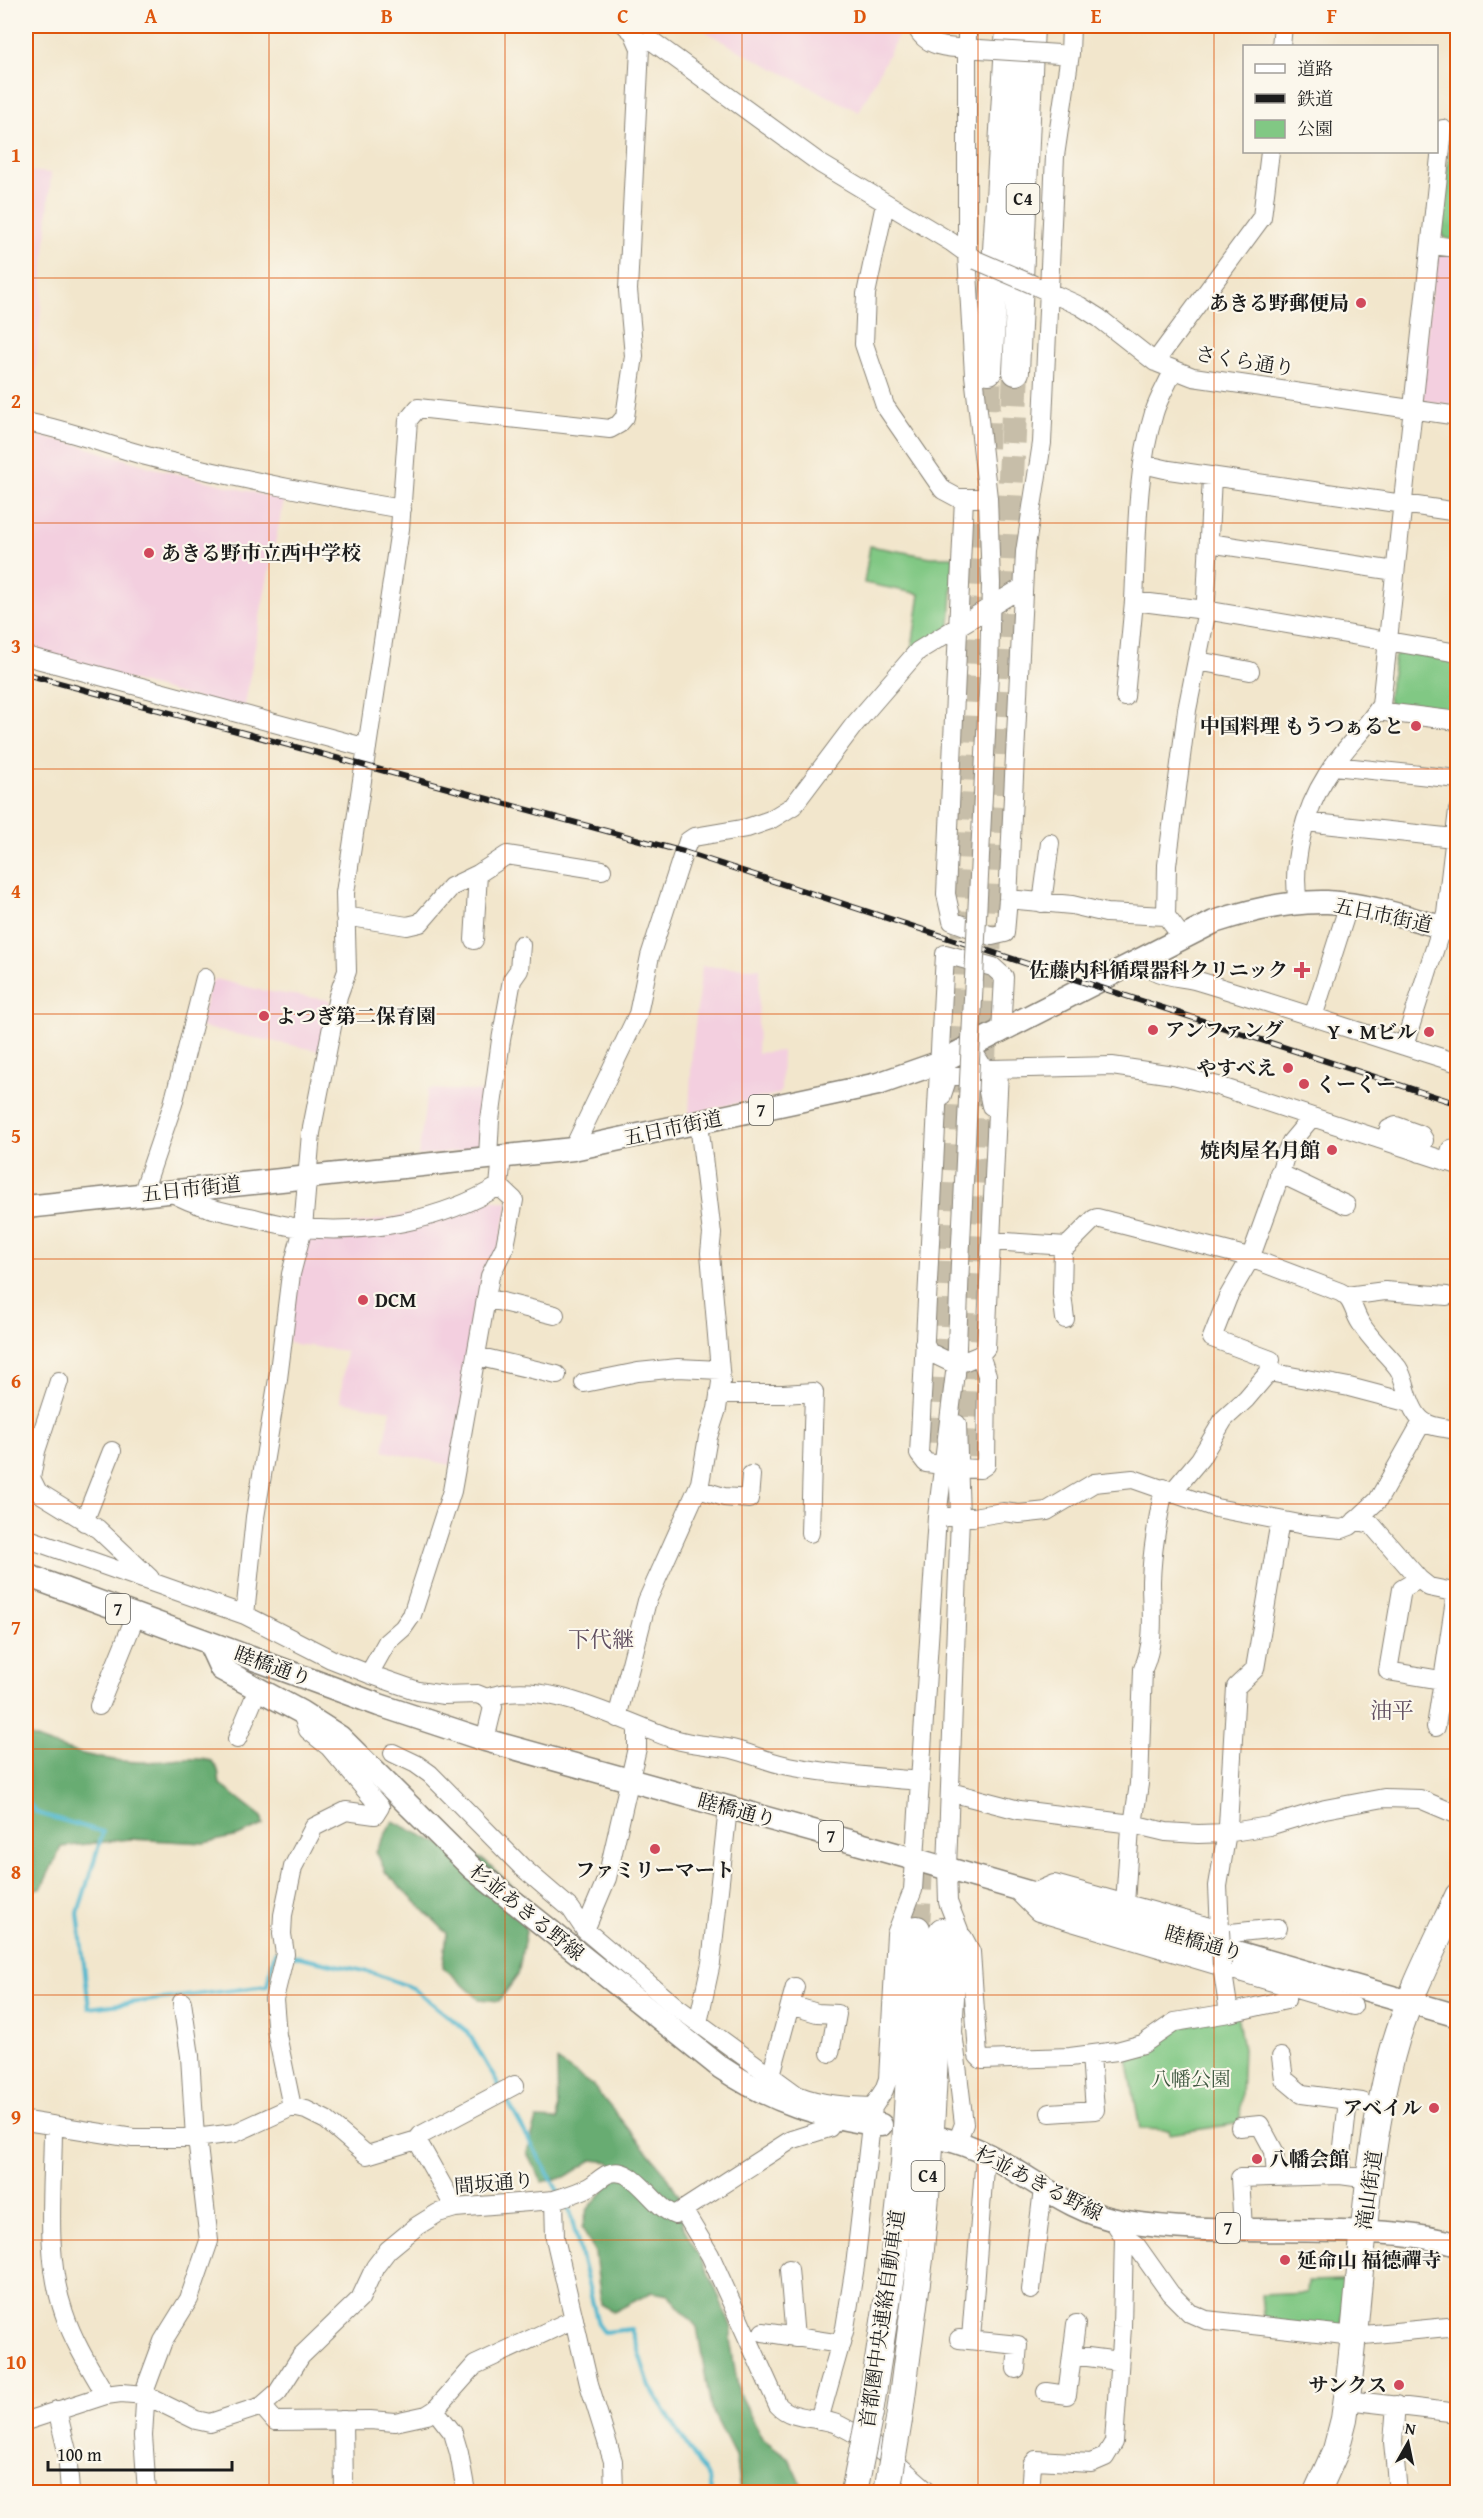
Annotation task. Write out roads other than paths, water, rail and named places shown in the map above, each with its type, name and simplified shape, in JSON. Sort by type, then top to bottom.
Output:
[{"type":"highway","name":"C4","points":[[990,371],[1007,69],[1007,26]]},
{"type":"highway","name":"C4","points":[[1016,372],[1031,26]]},
{"type":"highway","name":"滝山街道","points":[[1317,2493],[1336,2450],[1347,2400],[1363,2231],[1392,2054],[1410,2002],[1458,1896]]},
{"type":"highway","name":"首都圏中央連絡自動車道","points":[[854,2493],[870,2413],[893,2263],[904,2164],[939,1930]]},
{"type":"highway","name":"首都圏中央連絡自動車道","points":[[887,2493],[920,2259],[929,2164],[939,1930]]},
{"type":"main road","name":"五日市街道","points":[[26,1207],[573,1149],[878,1084],[938,1064],[1182,937],[1214,922],[1240,914],[1298,903],[1326,902],[1349,904],[1450,929]]},
{"type":"main road","name":"睦橋通り","points":[[26,1575],[379,1705],[485,1740],[629,1782],[947,1868],[1458,2016]]},
{"type":"main road","name":"杉並あきる野線","points":[[209,1643],[221,1669],[302,1712],[340,1737],[472,1868],[720,2067],[762,2094],[811,2112],[837,2117],[874,2118]]},
{"type":"main road","name":"杉並あきる野線","points":[[950,2141],[985,2155],[1119,2229],[1157,2225],[1363,2231],[1431,2237],[1458,2245]]},
{"type":"street","points":[[245,1615],[255,1517],[278,1379],[291,1274],[303,1228],[311,1133],[338,996],[347,971],[345,893],[402,509],[408,420],[418,408],[598,429],[610,429],[625,417],[634,356],[628,290],[639,42],[626,26]]},
{"type":"street","points":[[916,26],[930,43],[973,49],[1065,54]]},
{"type":"street","points":[[819,2420],[841,2344],[855,2266],[874,2118],[888,2079],[896,1934],[910,1899],[915,1859],[937,1517],[951,1467],[989,673],[990,608],[987,498],[974,375],[973,49],[967,26]]},
{"type":"street","points":[[964,498],[960,627],[946,894],[952,921],[992,936],[1005,933],[1008,899],[1024,552],[1042,443],[1041,288],[1065,54],[1071,26]]},
{"type":"street","points":[[1281,45],[1282,26]]},
{"type":"street","name":"さくら通り","points":[[639,42],[652,41],[769,129],[885,204],[951,242],[972,257],[1041,288],[1099,318],[1155,362],[1173,371],[1193,377],[1458,416]]},
{"type":"street","points":[[1298,903],[1296,865],[1306,822],[1314,801],[1327,774],[1381,705],[1431,245],[1446,129]]},
{"type":"street","points":[[1155,362],[1262,217],[1270,153]]},
{"type":"street","points":[[885,204],[866,294],[864,344],[885,406],[944,490],[958,498],[987,498]]},
{"type":"street","points":[[1431,245],[1458,248]]},
{"type":"street","points":[[1125,697],[1143,464],[1154,411],[1173,371]]},
{"type":"street","points":[[26,422],[71,432],[205,471],[402,509]]},
{"type":"street","points":[[1143,464],[1458,512]]},
{"type":"street","points":[[1182,937],[1166,915],[1167,866],[1187,710],[1198,661],[1205,610],[1212,476]]},
{"type":"street","points":[[1209,543],[1395,571]]},
{"type":"street","points":[[573,1149],[638,1014],[650,956],[688,841],[694,837],[747,828],[770,820],[793,806],[854,725],[904,665],[932,641],[960,627],[1023,587]]},
{"type":"street","points":[[1134,601],[1205,610],[1458,653]]},
{"type":"street","points":[[26,656],[368,748]]},
{"type":"street","points":[[1198,661],[1250,671]]},
{"type":"street","points":[[1377,711],[1458,721]]},
{"type":"street","points":[[1334,766],[1458,779]]},
{"type":"street","points":[[1404,1046],[1450,929],[1446,914],[1458,810]]},
{"type":"street","points":[[1306,822],[1454,838]]},
{"type":"street","points":[[1042,903],[1050,843]]},
{"type":"street","points":[[345,916],[407,926],[420,922],[451,887],[478,874],[507,855],[602,870]]},
{"type":"street","points":[[474,940],[478,874]]},
{"type":"street","points":[[1008,899],[1072,905],[1106,913],[1166,915]]},
{"type":"street","points":[[1313,1017],[1349,904]]},
{"type":"street","points":[[369,1674],[387,1642],[403,1628],[412,1615],[419,1595],[452,1491],[490,1276],[505,1246],[514,1200],[499,1186],[490,1120],[501,1040],[512,980],[519,970],[521,945]]},
{"type":"street","points":[[980,1355],[987,1375],[986,1465],[980,1469],[926,1463],[920,1458],[924,1343],[945,954],[993,967],[1004,977],[1001,1033]]},
{"type":"street","points":[[1141,959],[1146,968],[1155,972],[1184,977],[1458,1063]]},
{"type":"street","points":[[142,1195],[173,1104],[205,978]]},
{"type":"street","points":[[971,1048],[983,1067],[999,1070],[1112,1066],[1161,1073],[1218,1086],[1420,1153],[1454,1158]]},
{"type":"street","points":[[924,1343],[929,1352],[956,1365],[980,1355],[986,1348],[999,1070]]},
{"type":"street","points":[[936,1114],[947,1080],[952,1076],[981,1076],[986,1082],[990,1104],[997,1114]]},
{"type":"street","points":[[1125,1904],[1132,1824],[1139,1784],[1143,1669],[1152,1637],[1154,1539],[1169,1490],[1200,1459],[1224,1419],[1269,1371],[1271,1360],[1212,1338],[1228,1297],[1250,1259],[1291,1142],[1312,1118]]},
{"type":"street","points":[[617,1718],[647,1601],[698,1489],[720,1394],[710,1253],[712,1234],[699,1123]]},
{"type":"street","points":[[1280,1173],[1346,1205]]},
{"type":"street","points":[[171,1192],[216,1210],[303,1228],[344,1229],[412,1220],[455,1208],[499,1186]]},
{"type":"street","points":[[991,1241],[1067,1246],[1097,1218],[1198,1242],[1347,1296],[1385,1291],[1448,1296]]},
{"type":"street","points":[[1063,1246],[1062,1294],[1065,1319]]},
{"type":"street","points":[[1347,1296],[1360,1323],[1374,1344],[1401,1372],[1410,1403],[1422,1422],[1433,1427],[1458,1430]]},
{"type":"street","points":[[486,1298],[555,1315]]},
{"type":"street","points":[[476,1356],[556,1375]]},
{"type":"street","points":[[584,1383],[638,1372],[678,1368],[720,1370]]},
{"type":"street","points":[[1269,1371],[1349,1387],[1410,1403]]},
{"type":"street","points":[[59,1381],[28,1477],[38,1492],[98,1529],[156,1583]]},
{"type":"street","points":[[720,1394],[814,1392],[810,1533]]},
{"type":"street","points":[[937,1517],[1047,1511],[1094,1483],[1133,1479],[1209,1506],[1280,1521],[1342,1529],[1350,1526],[1378,1500],[1422,1422]]},
{"type":"street","points":[[84,1522],[112,1451]]},
{"type":"street","points":[[950,2141],[964,2124],[939,1930],[948,1902],[947,1868],[960,1517],[951,1467]]},
{"type":"street","points":[[698,1489],[724,1497],[749,1499],[751,1474]]},
{"type":"street","points":[[1356,1520],[1371,1524],[1419,1579],[1429,1587],[1457,1593],[1441,1680],[1436,1727]]},
{"type":"street","points":[[1229,2013],[1222,1966],[1218,1886],[1226,1833],[1236,1687],[1255,1669],[1280,1521]]},
{"type":"street","points":[[26,1538],[245,1615],[331,1659],[369,1674],[418,1691],[444,1695],[477,1694],[487,1698],[493,1707],[485,1740]]},
{"type":"street","points":[[1419,1579],[1402,1589],[1388,1671],[1441,1680]]},
{"type":"street","points":[[99,1706],[136,1616]]},
{"type":"street","points":[[237,1739],[258,1689]]},
{"type":"street","points":[[487,1698],[498,1693],[519,1691],[544,1694],[675,1740],[730,1749],[786,1766],[920,1781]]},
{"type":"street","points":[[292,2107],[277,2035],[274,1999],[285,1954],[282,1934],[283,1915],[293,1867],[314,1827],[346,1811],[375,1815],[380,1807],[329,1747],[308,1730],[302,1712]]},
{"type":"street","points":[[585,1930],[607,1878],[637,1748],[637,1725]]},
{"type":"street","points":[[393,1753],[430,1774],[522,1867],[571,1909],[585,1930],[620,1962],[698,2023],[797,2095],[814,2102],[841,2106],[874,2118]]},
{"type":"street","points":[[950,1792],[1019,1810],[1132,1824],[1166,1832],[1226,1833],[1269,1826],[1324,1809],[1384,1798],[1420,1799],[1458,1815]]},
{"type":"street","points":[[698,2023],[711,1963],[728,1808]]},
{"type":"street","points":[[1278,1928],[1231,1933],[1054,1884],[1023,1891],[1038,1912],[1222,1966],[1296,1991],[1353,2006]]},
{"type":"street","points":[[939,1930],[970,1952],[978,2056],[982,2060],[1091,2055],[1143,2044],[1175,2022],[1286,2000]]},
{"type":"street","points":[[771,2074],[792,1996],[817,2013],[837,2014],[830,2053]]},
{"type":"street","points":[[147,2493],[144,2466],[145,2395],[163,2341],[189,2299],[209,2241],[198,2146],[195,2138],[190,2056],[182,2002]]},
{"type":"street","points":[[1050,2113],[1095,2110],[1091,2055]]},
{"type":"street","points":[[1280,2057],[1284,2079],[1302,2094],[1355,2101],[1340,2175]]},
{"type":"street","points":[[26,2121],[133,2138],[195,2138],[235,2133],[292,2107],[306,2110],[326,2120],[364,2155],[417,2140],[421,2135],[507,2089]]},
{"type":"street","points":[[837,2117],[829,2128],[790,2140],[683,2210],[710,2255],[778,2405],[784,2412],[837,2424],[873,2444],[929,2493]]},
{"type":"street","points":[[1240,2127],[1260,2125],[1274,2151],[1276,2176]]},
{"type":"street","points":[[53,2126],[52,2231],[58,2293],[81,2355],[106,2395]]},
{"type":"street","points":[[417,2140],[455,2208]]},
{"type":"street","points":[[985,2155],[965,2339],[1018,2345],[1016,2369]]},
{"type":"street","name":"間坂通り","points":[[26,2421],[106,2395],[121,2393],[145,2395],[196,2420],[210,2423],[262,2406],[278,2392],[302,2356],[360,2299],[375,2267],[388,2250],[417,2226],[438,2213],[455,2208],[554,2200],[589,2187],[608,2174],[618,2171],[630,2175],[664,2211],[675,2215],[683,2210]]},
{"type":"street","points":[[1243,2229],[1240,2178],[1340,2175],[1370,2179]]},
{"type":"street","points":[[1031,2290],[1043,2189]]},
{"type":"street","points":[[554,2200],[555,2238],[589,2384],[613,2461],[614,2493]]},
{"type":"street","points":[[1119,2229],[1136,2245],[1170,2293],[1190,2313],[1206,2320],[1354,2336],[1458,2326]]},
{"type":"street","points":[[1030,2493],[1032,2465],[1036,2460],[1091,2463],[1106,2457],[1114,2442],[1119,2361],[1119,2229]]},
{"type":"street","points":[[789,2269],[795,2338]]},
{"type":"street","points":[[262,2406],[275,2421],[395,2422],[427,2415],[435,2410],[475,2366],[574,2319]]},
{"type":"street","points":[[1046,2392],[1067,2395],[1076,2324]]},
{"type":"street","points":[[763,2332],[841,2344]]},
{"type":"street","points":[[1072,2355],[1119,2361]]},
{"type":"street","points":[[1347,2400],[1458,2413]]},
{"type":"street","points":[[1396,2405],[1393,2442],[1398,2493]]},
{"type":"street","points":[[57,2410],[67,2451],[70,2493]]},
{"type":"street","points":[[435,2410],[453,2433],[466,2493]]},
{"type":"street","points":[[343,2420],[344,2493]]},
{"type":"waterway","points":[[26,1800],[37,1813],[103,1832],[78,1913],[89,2008],[267,1986],[275,1952],[278,1952]]},
{"type":"waterway","points":[[291,1955],[373,1973],[413,1988],[468,2032],[499,2086]]},
{"type":"waterway","points":[[504,2095],[559,2193]]},
{"type":"waterway","points":[[564,2202],[570,2212],[598,2324],[604,2332],[631,2329],[650,2387],[709,2480],[711,2492]]},
{"type":"tunnel","points":[[986,448],[989,371]]},
{"type":"tunnel","points":[[964,1456],[1016,372]]},
{"type":"tunnel","points":[[940,1443],[983,521]]},
{"type":"tunnel","points":[[917,1929],[920,1866]]},
{"type":"railway","points":[[26,674],[684,852],[1458,1104]]},
{"type":"place","name":"あきる野郵便局","points":[[1361,303]]},
{"type":"place","name":"あきる野市立西中学校","points":[[149,553]]},
{"type":"place","name":"中国料理 もうつぁると","points":[[1416,726]]},
{"type":"place","name":"佐藤内科循環器科クリニック","points":[[1302,970]]},
{"type":"place","name":"よつぎ第二保育園","points":[[264,1016]]},
{"type":"place","name":"アンファング","points":[[1153,1030]]},
{"type":"place","name":"Y・Mビル","points":[[1429,1032]]},
{"type":"place","name":"やすべえ","points":[[1288,1068]]},
{"type":"place","name":"くーくー","points":[[1304,1084]]},
{"type":"place","name":"焼肉屋名月館","points":[[1332,1150]]},
{"type":"place","name":"DCM","points":[[363,1300]]},
{"type":"place","name":"ファミリーマート","points":[[655,1849]]},
{"type":"place","name":"アベイル","points":[[1434,2108]]},
{"type":"place","name":"八幡会館","points":[[1257,2159]]},
{"type":"place","name":"延命山 福德禪寺","points":[[1285,2260]]},
{"type":"place","name":"サンクス","points":[[1399,2385]]},
{"type":"district","name":"下代継","points":[[601,1639]]},
{"type":"district","name":"油平","points":[[1392,1710]]},
{"type":"park label","name":"八幡公園","points":[[1191,2079]]}]
